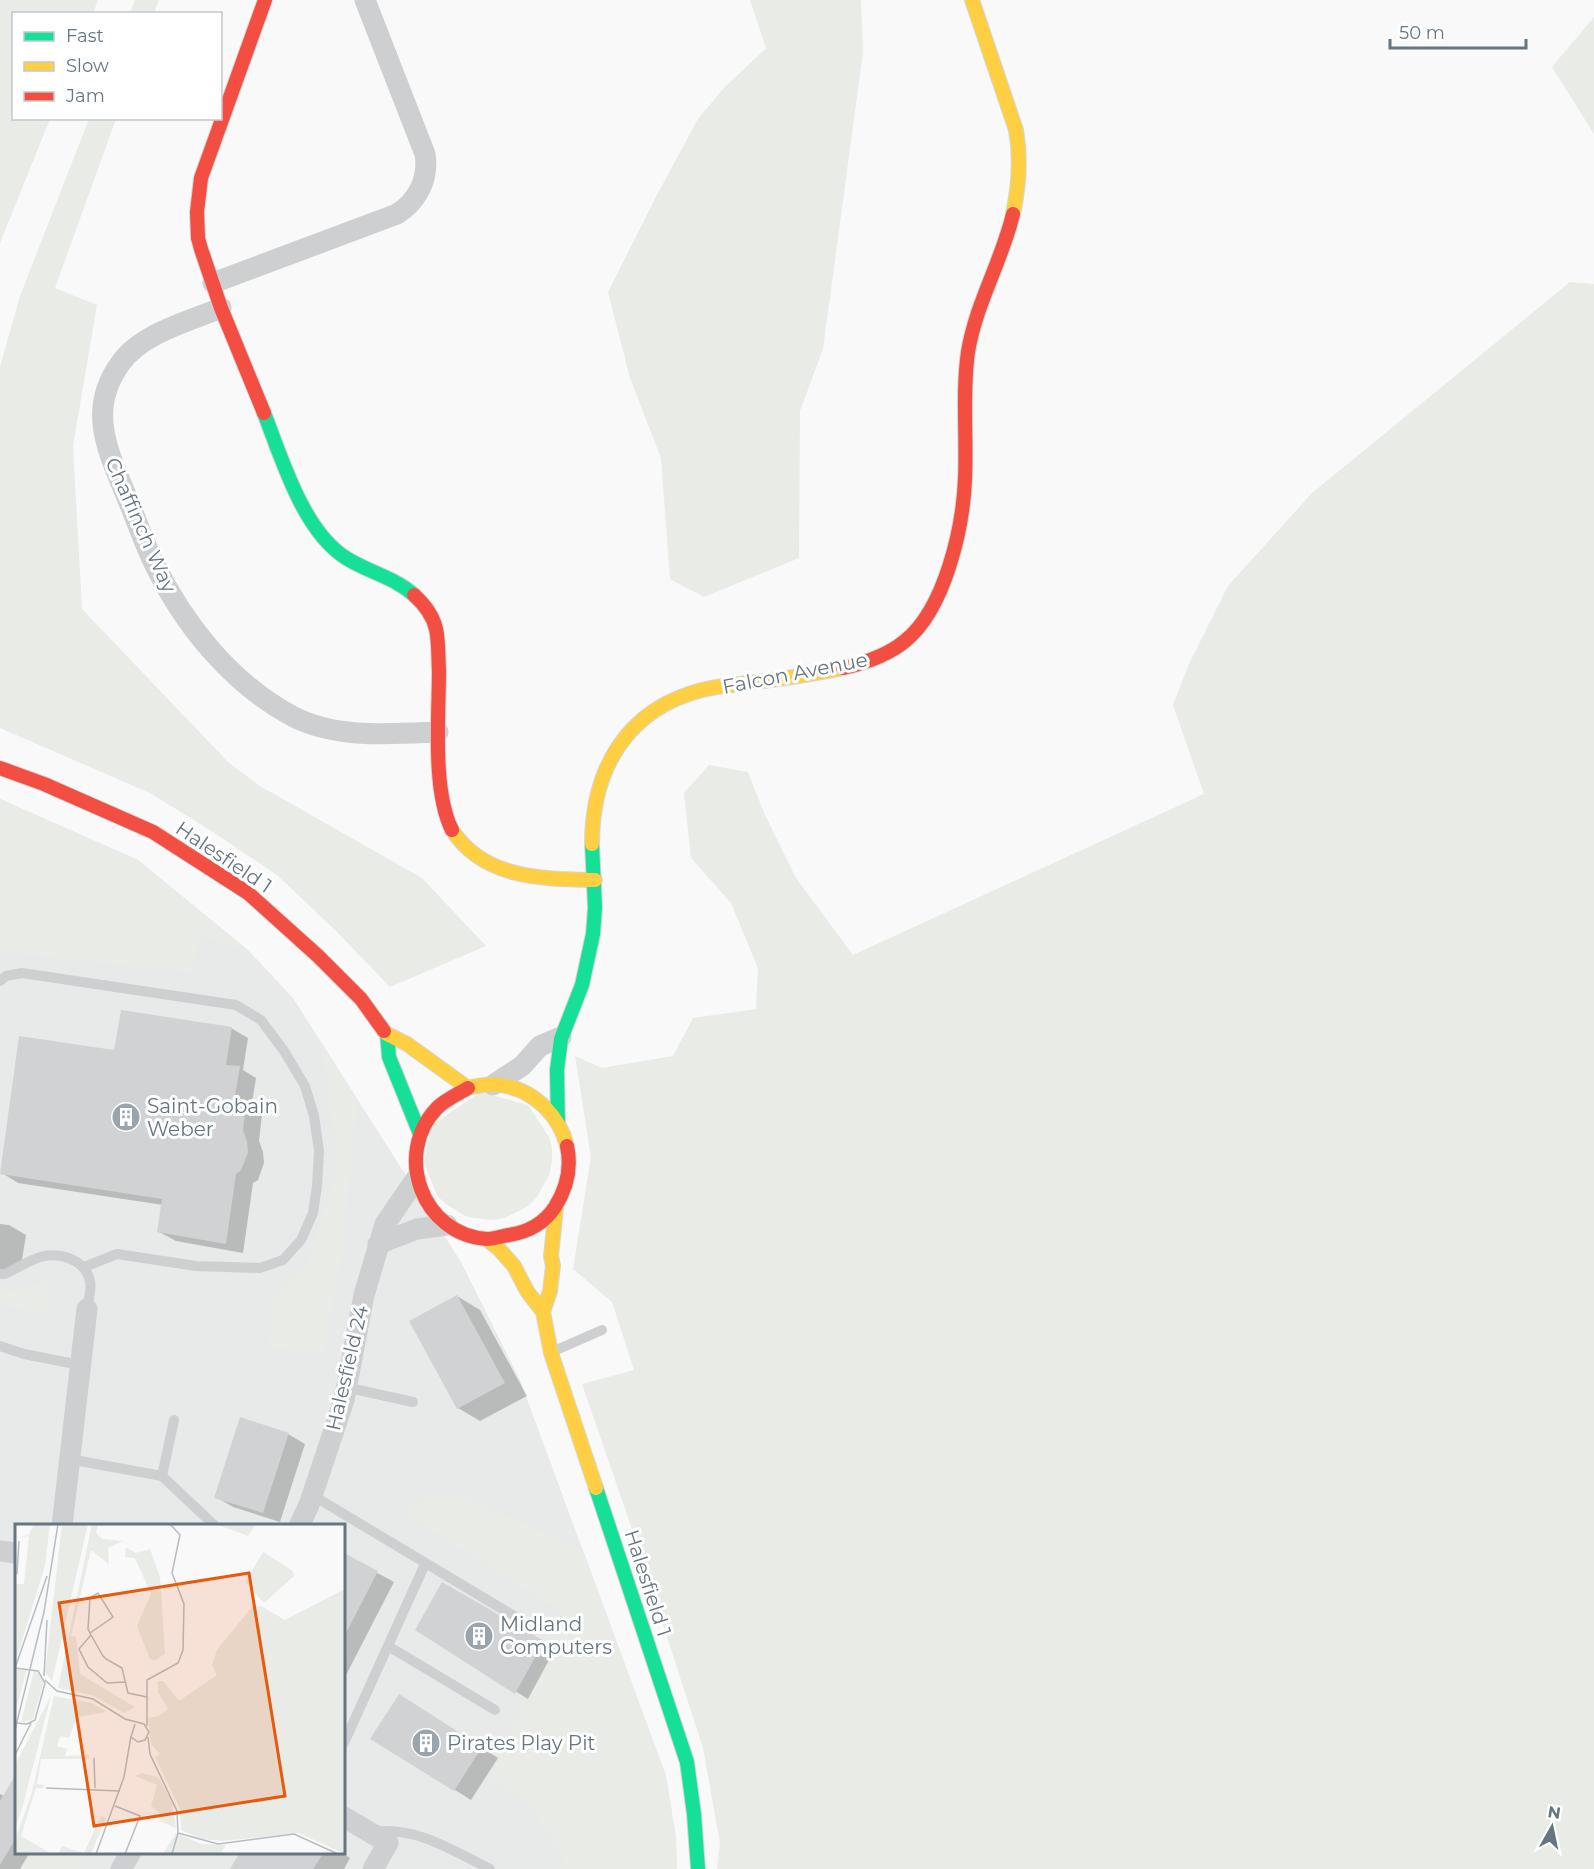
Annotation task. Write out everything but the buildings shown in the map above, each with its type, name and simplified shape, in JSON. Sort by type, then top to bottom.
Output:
[{"type":"street","points":[[222,120],[265,0]]},
{"type":"street","points":[[213,283],[398,214],[408,207],[422,186],[426,175],[425,154],[365,0]]},
{"type":"street","name":"Falcon Avenue","points":[[558,1122],[557,1068],[561,1037],[576,1003],[588,961],[595,908],[592,827],[602,773],[620,743],[642,718],[658,707],[693,692],[836,670],[882,656],[904,643],[914,633],[945,581],[955,546],[964,497],[964,382],[971,336],[986,286],[1010,226],[1019,171],[1019,150],[1011,108],[972,0]]},
{"type":"street","points":[[222,120],[201,178],[196,212],[198,238],[222,308],[293,487],[310,520],[332,548],[347,559],[403,585],[422,602],[430,614],[436,629],[438,647],[440,775],[444,807],[451,828],[464,846],[498,869],[525,876],[595,880]]},
{"type":"street","name":"Chaffinch Way","points":[[222,308],[140,344],[121,362],[104,399],[103,432],[117,474],[153,562],[180,609],[213,653],[249,686],[291,715],[327,729],[352,732],[391,734],[438,732]]},
{"type":"street","name":"Halesfield 1","points":[[0,768],[44,784],[153,832],[248,893],[318,956],[361,999],[387,1034],[407,1044],[468,1088]]},
{"type":"street","name":"Halesfield 1","points":[[387,1034],[389,1057],[420,1134]]},
{"type":"street","points":[[493,1084],[522,1066],[540,1046],[561,1037]]},
{"type":"street","name":"Halesfield 1","points":[[489,1241],[526,1232],[542,1222],[562,1197],[569,1172],[568,1146],[550,1110],[530,1095],[506,1085],[493,1084],[468,1088],[457,1093],[438,1106],[431,1114],[420,1134],[414,1156],[416,1179],[424,1200],[438,1218],[467,1236],[489,1241],[499,1249],[514,1266],[527,1291],[543,1312],[551,1353],[687,1762],[698,1869]]},
{"type":"street","name":"Halesfield 24","points":[[300,1524],[312,1496],[344,1400],[364,1295],[378,1244],[385,1224],[416,1179]]},
{"type":"street","name":"Halesfield 1","points":[[543,1312],[550,1291],[553,1266],[551,1256],[555,1208]]},
{"type":"street","points":[[378,1244],[417,1229],[447,1225]]},
{"type":"street","points":[[62,1524],[87,1309]]},
{"type":"street","points":[[0,1551],[15,1553]]},
{"type":"street","points":[[345,1818],[388,1843],[373,1869]]},
{"type":"street","points":[[121,1869],[130,1854]]},
{"type":"lane","points":[[0,981],[6,976],[22,973],[236,1005],[261,1020],[284,1051],[305,1086],[311,1106],[319,1151],[313,1213],[302,1240],[283,1260],[260,1268],[232,1268],[196,1266],[117,1254],[84,1267]]},
{"type":"lane","points":[[0,1274],[5,1274],[39,1257],[56,1255],[72,1259],[84,1267],[90,1282],[87,1309]]},
{"type":"lane","points":[[551,1353],[602,1330]]},
{"type":"lane","points":[[0,1346],[24,1354],[80,1365]]},
{"type":"lane","points":[[345,1387],[413,1402]]},
{"type":"lane","points":[[162,1476],[174,1420]]},
{"type":"lane","points":[[69,1459],[162,1476],[213,1524]]},
{"type":"lane","points":[[312,1496],[514,1616]]},
{"type":"lane","points":[[345,1741],[425,1564]]},
{"type":"lane","points":[[388,1646],[495,1710]]},
{"type":"lane","points":[[369,1832],[387,1830],[412,1833],[490,1869]]},
{"type":"shaded area","points":[[0,0],[98,0],[93,12],[12,12],[12,120],[50,120],[0,243]]},
{"type":"shaded area","points":[[135,0],[159,0],[154,12],[130,12]]},
{"type":"shaded area","points":[[750,0],[861,0],[863,52],[823,349],[800,411],[799,558],[704,597],[670,579],[661,458],[630,378],[608,292],[698,119],[724,88],[766,48]]},
{"type":"shaded area","points":[[1594,17],[1594,134],[1552,67]]},
{"type":"shaded area","points":[[89,120],[116,120],[55,288],[97,305],[73,446],[82,609],[229,763],[260,786],[422,878],[486,946],[390,987],[277,875],[213,832],[150,793],[0,728],[0,367],[20,296]]},
{"type":"shaded area","points":[[1570,282],[1594,284],[1594,1869],[717,1869],[720,1843],[703,1748],[582,1384],[634,1370],[612,1302],[573,1269],[591,1157],[575,1056],[602,1068],[673,1056],[693,1018],[756,1009],[758,968],[731,903],[691,858],[684,793],[709,765],[748,772],[764,813],[796,878],[853,955],[1204,794],[1173,705],[1189,664],[1228,586],[1312,493]]},
{"type":"shaded area","points":[[0,799],[138,860],[249,951],[293,998],[461,1262],[520,1380],[666,1776],[676,1838],[677,1869],[0,1869]]},
{"type":"shaded area","points":[[0,799],[138,860],[249,951],[200,937],[192,973],[0,952]]},
{"type":"shaded area","points":[[321,1042],[358,1101],[341,1263],[323,1355],[268,1347],[275,1292],[308,1262],[338,1166]]},
{"type":"shaded area","points":[[480,1092],[528,1105],[549,1137],[552,1149],[549,1175],[537,1197],[528,1206],[505,1218],[492,1220],[467,1217],[446,1204],[437,1196],[424,1162],[431,1126]]},
{"type":"shaded area","points":[[50,1280],[51,1305],[42,1312],[0,1306],[0,1289],[9,1291]]},
{"type":"shaded area","points":[[432,1494],[458,1494],[583,1550],[666,1776],[676,1838],[677,1869],[558,1869],[564,1859],[527,1801],[488,1780],[564,1614],[401,1511]]},
{"type":"shaded area","points":[[29,1854],[87,1854],[78,1869],[19,1869]]},
{"type":"traffic: fast","points":[[264,413],[296,493],[306,512],[331,546],[346,558],[389,579],[414,595]]},
{"type":"traffic: fast","points":[[558,1122],[557,1070],[561,1039],[582,985],[593,934],[595,908],[592,844]]},
{"type":"traffic: fast","points":[[387,1034],[389,1057],[420,1134]]},
{"type":"traffic: fast","points":[[596,1488],[687,1762],[698,1869]]},
{"type":"traffic: slow","points":[[972,0],[1016,130],[1019,172],[1013,214]]},
{"type":"traffic: slow","points":[[592,844],[599,791],[607,767],[619,746],[634,727],[653,712],[676,699],[708,689],[843,668]]},
{"type":"traffic: slow","points":[[452,830],[465,846],[480,858],[497,867],[535,877],[595,880]]},
{"type":"traffic: slow","points":[[384,1031],[407,1044],[468,1088],[501,1085],[517,1089],[537,1100],[559,1125],[567,1146]]},
{"type":"traffic: slow","points":[[543,1312],[550,1291],[556,1208]]},
{"type":"traffic: slow","points":[[489,1241],[514,1266],[527,1291],[543,1312],[551,1353],[596,1488]]},
{"type":"traffic: jam","points":[[222,120],[265,0]]},
{"type":"traffic: jam","points":[[222,120],[201,178],[197,212],[198,238],[221,308],[264,413]]},
{"type":"traffic: jam","points":[[843,668],[876,658],[905,641],[919,627],[941,589],[956,543],[963,499],[965,384],[968,352],[977,316],[1013,214]]},
{"type":"traffic: jam","points":[[414,595],[425,606],[435,624],[437,634],[439,774],[446,813],[452,830]]},
{"type":"traffic: jam","points":[[0,768],[44,784],[153,832],[248,893],[318,956],[361,999],[384,1031]]},
{"type":"traffic: jam","points":[[468,1088],[437,1108],[424,1127],[417,1147],[416,1169],[421,1189],[431,1208],[446,1223],[464,1234],[492,1239],[529,1229],[546,1218],[563,1193],[569,1170],[567,1146]]},
{"type":"place","name":"Saint-Gobain Weber","points":[[126,1117]]},
{"type":"place","name":"Midland Computers","points":[[479,1636]]},
{"type":"place","name":"Pirates Play Pit","points":[[426,1743]]}]
